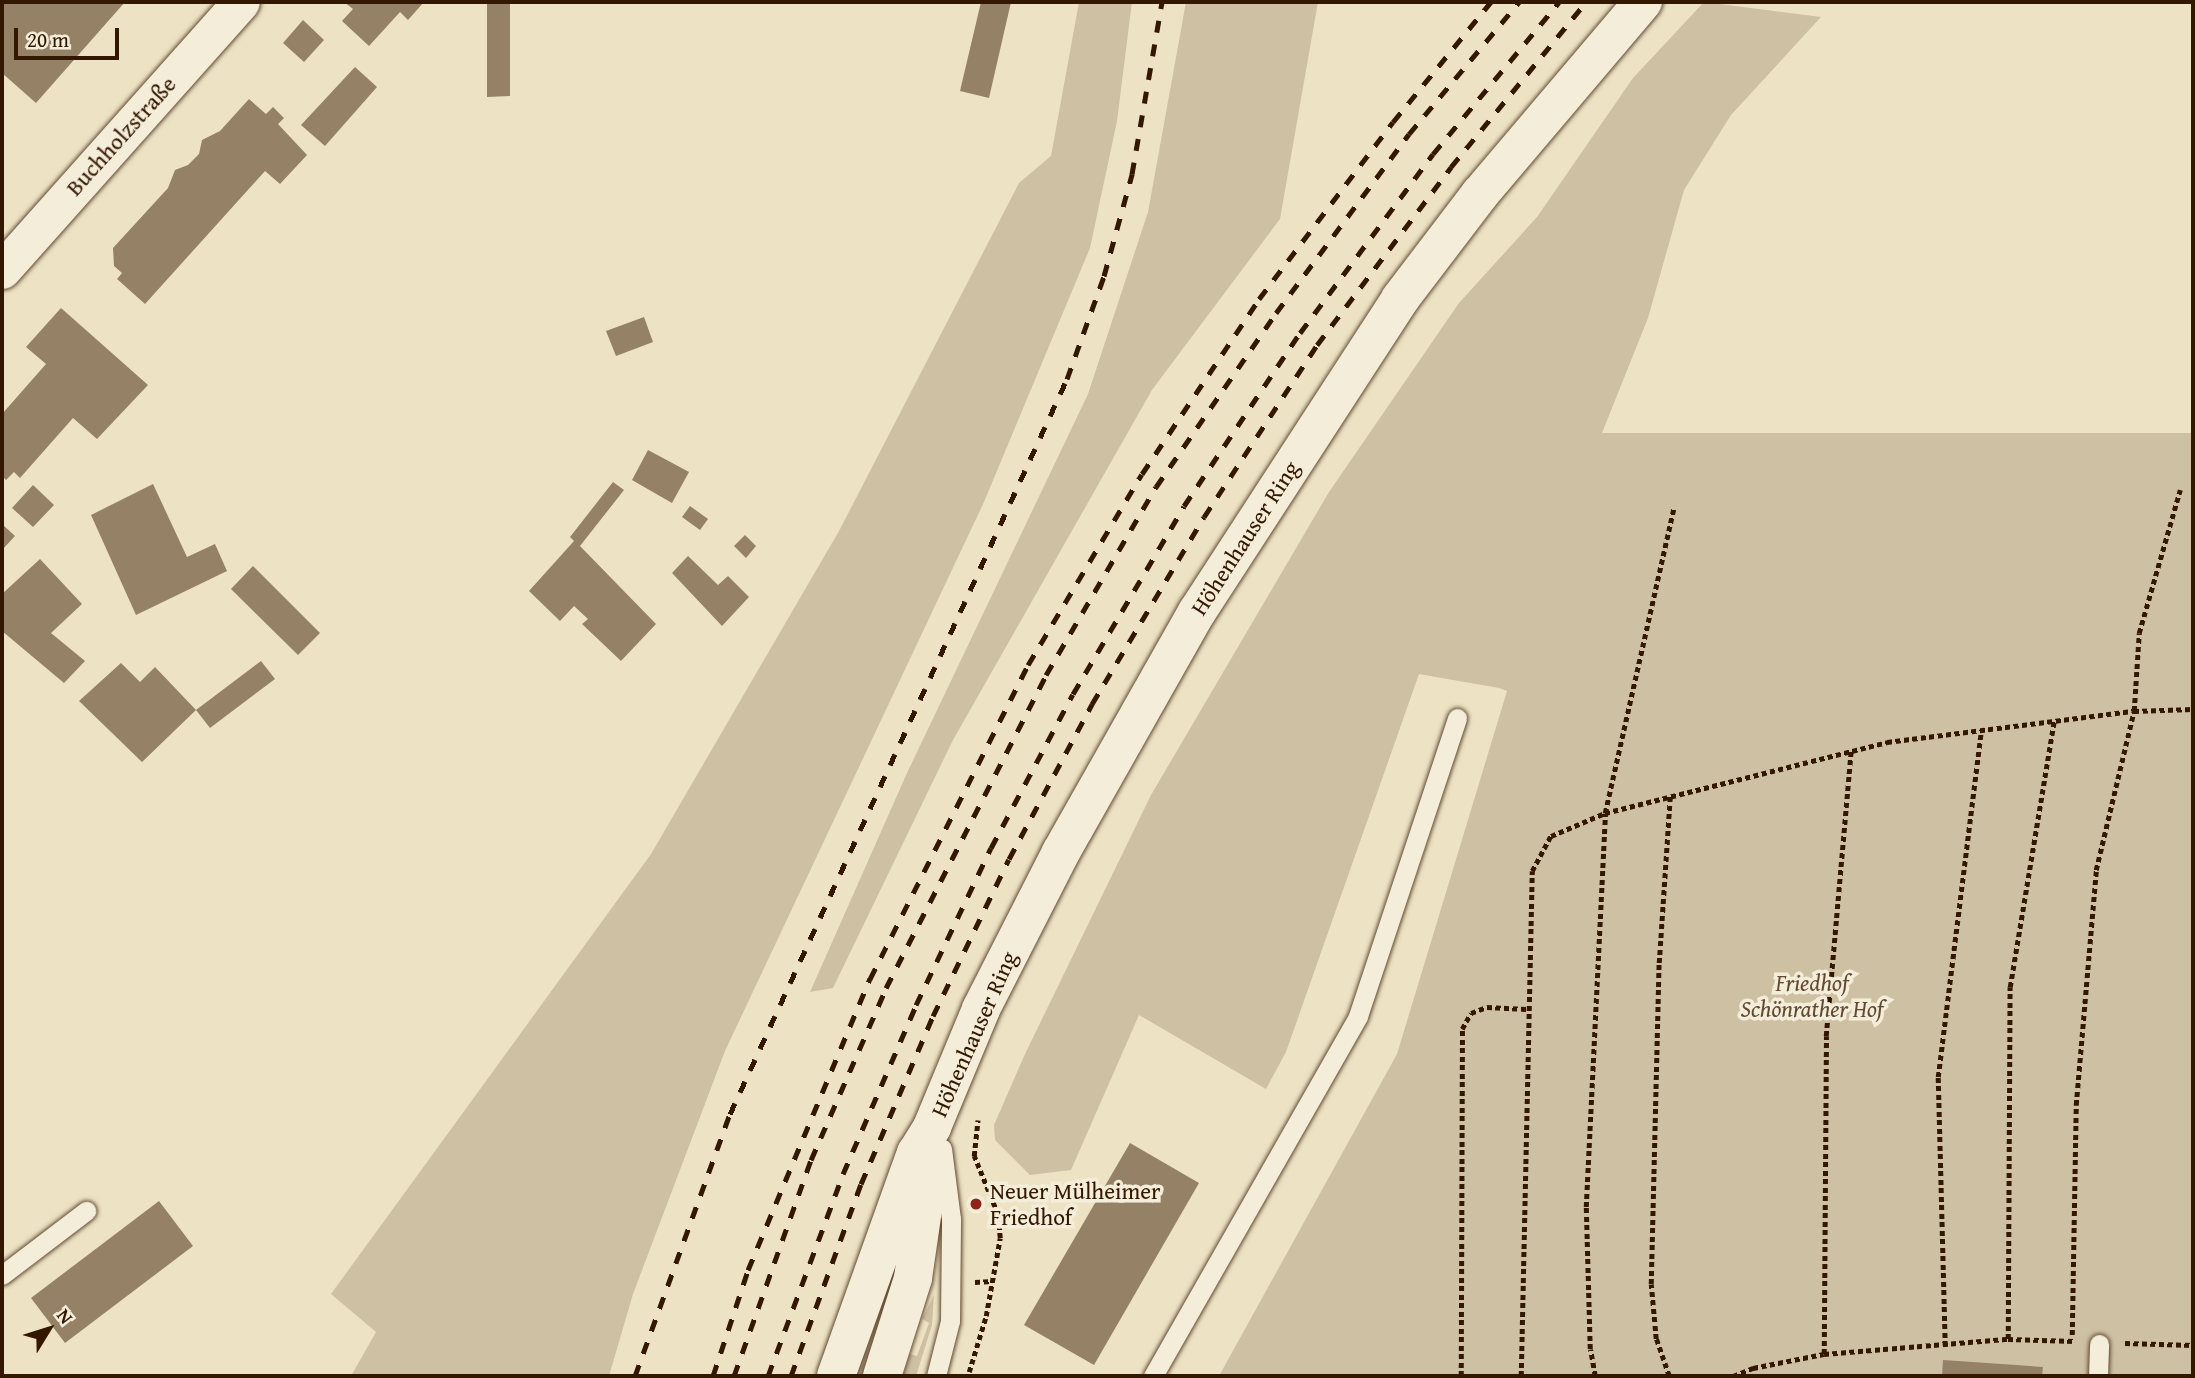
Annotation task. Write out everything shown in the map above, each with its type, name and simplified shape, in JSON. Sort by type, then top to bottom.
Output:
[{"type":"street","name":"Buchholzstraße","points":[[2,270],[241,2]]},
{"type":"street","name":"Höhenhauser Ring","points":[[836,1376],[916,1153],[932,1127],[981,1009],[1061,852],[1197,612],[1400,299],[1480,194],[1643,2]]},
{"type":"street","name":"Höhenhauser Ring","points":[[882,1376],[922,1233],[932,1127]]},
{"type":"lane","points":[[1153,1376],[1358,1016],[1457,718]]},
{"type":"lane","points":[[932,1127],[947,1160],[951,1219],[950,1321],[936,1376]]},
{"type":"lane","points":[[2,1275],[86,1211]]},
{"type":"lane","points":[[2098,1376],[2099,1344]]},
{"type":"path","points":[[2071,1341],[2076,1105],[2096,870],[2134,711],[2139,633],[2180,490]]},
{"type":"path","points":[[1595,1376],[1590,1349],[1586,1207],[1605,813],[1674,508]]},
{"type":"path","points":[[1521,1376],[1532,872],[1551,836],[1605,813],[1851,751],[1981,730],[2134,711],[2193,709]]},
{"type":"path","points":[[2008,1339],[2010,987],[2054,721]]},
{"type":"path","points":[[1945,1346],[1938,1077],[1981,730]]},
{"type":"path","points":[[1824,1354],[1826,1036],[1851,751]]},
{"type":"path","points":[[1669,1376],[1656,1339],[1651,1284],[1659,963],[1670,796]]},
{"type":"path","points":[[1461,1376],[1462,1030],[1471,1013],[1487,1007],[1527,1009]]},
{"type":"path","points":[[967,1376],[986,1316],[1000,1238],[998,1215],[974,1156],[978,1113]]},
{"type":"path","points":[[1733,1376],[1753,1368],[1824,1354],[2008,1339],[2193,1345]]},
{"type":"path","points":[[1752,1376],[1753,1368]]},
{"type":"green space","points":[[1079,2],[1132,2],[1117,121],[1090,248],[984,502],[725,1051],[633,1294],[609,1376],[351,1376],[376,1332],[331,1294],[651,854],[839,531],[1019,183],[1051,156]]},
{"type":"green space","points":[[1186,2],[1318,2],[1280,219],[1152,390],[953,740],[833,988],[810,992],[907,773],[1088,394],[1148,212]]},
{"type":"green space","name":"Friedhof Schönrather Hof","points":[[1704,2],[1821,17],[1731,115],[1684,190],[1648,318],[1602,433],[2193,433],[2193,1376],[1219,1376],[1397,1054],[1507,691],[1499,688],[1419,674],[1286,1052],[1266,1089],[1139,1015],[1071,1170],[1030,1175],[995,1140],[994,1125],[1025,1054],[1151,795],[1329,492],[1459,303],[1537,217],[1633,78]]},
{"type":"green space","points":[[886,1277],[895,1280],[865,1376],[851,1376]]},
{"type":"green space","points":[[934,1295],[932,1325],[916,1376],[903,1376],[910,1354],[917,1356],[929,1323],[922,1319]]},
{"type":"building","points":[[2,2],[125,2],[36,103],[2,73]]},
{"type":"building","points":[[344,2],[424,2],[408,20],[400,12],[369,46],[342,21],[353,9]]},
{"type":"building","points":[[487,2],[510,2],[510,96],[487,97]]},
{"type":"building","points":[[981,2],[1011,2],[989,98],[960,91]]},
{"type":"building","points":[[303,20],[324,40],[304,62],[283,43]]},
{"type":"building","points":[[355,67],[377,87],[325,146],[301,125]]},
{"type":"building","points":[[249,99],[266,114],[273,107],[284,118],[278,124],[307,155],[280,184],[265,171],[145,304],[117,279],[122,273],[114,266],[113,248],[168,188],[175,170],[188,165],[199,154],[202,140],[220,131]]},
{"type":"building","points":[[61,308],[148,385],[97,439],[73,418],[20,478],[14,472],[6,480],[2,476],[2,414],[46,364],[26,347]]},
{"type":"building","points":[[644,317],[653,342],[616,356],[606,331]]},
{"type":"building","points":[[648,450],[689,472],[672,503],[632,480]]},
{"type":"building","points":[[613,482],[624,490],[580,546],[656,624],[621,661],[582,624],[588,619],[574,606],[560,621],[529,591],[574,541],[570,537]]},
{"type":"building","points":[[153,484],[187,557],[215,544],[227,571],[136,615],[91,515]]},
{"type":"building","points":[[33,485],[54,505],[33,527],[12,508]]},
{"type":"building","points":[[690,506],[708,519],[700,530],[682,517]]},
{"type":"building","points":[[2,524],[15,536],[2,550]]},
{"type":"building","points":[[745,535],[756,546],[746,558],[734,546]]},
{"type":"building","points":[[688,556],[718,585],[728,576],[749,597],[722,626],[672,573]]},
{"type":"building","points":[[40,559],[82,604],[51,633],[85,661],[64,683],[2,631],[2,594]]},
{"type":"building","points":[[253,566],[320,633],[298,655],[231,589]]},
{"type":"building","points":[[261,661],[275,679],[210,728],[196,710]]},
{"type":"building","points":[[121,663],[140,682],[155,667],[196,710],[142,762],[79,701]]},
{"type":"building","points":[[1130,1143],[1199,1183],[1094,1365],[1024,1325]]},
{"type":"building","points":[[159,1201],[193,1246],[65,1343],[31,1298]]},
{"type":"building","points":[[1943,1360],[2043,1367],[2042,1376],[1942,1376]]},
{"type":"railway","points":[[635,1376],[730,1114],[1067,379],[1104,276],[1132,174],[1162,2]]},
{"type":"railway","points":[[713,1376],[748,1270],[870,979],[1028,665],[1142,474],[1259,299],[1393,122],[1491,2]]},
{"type":"railway","points":[[734,1376],[811,1160],[886,988],[1046,675],[1156,487],[1276,313],[1409,134],[1519,2]]},
{"type":"railway","points":[[768,1376],[843,1174],[916,1005],[991,848],[1073,694],[1184,506],[1300,333],[1433,154],[1559,2]]},
{"type":"railway","points":[[791,1376],[861,1184],[933,1016],[1009,859],[1092,704],[1204,517],[1317,345],[1451,167],[1586,2]]},
{"type":"place","name":"Neuer Mülheimer Friedhof","points":[[976,1204]]}]
